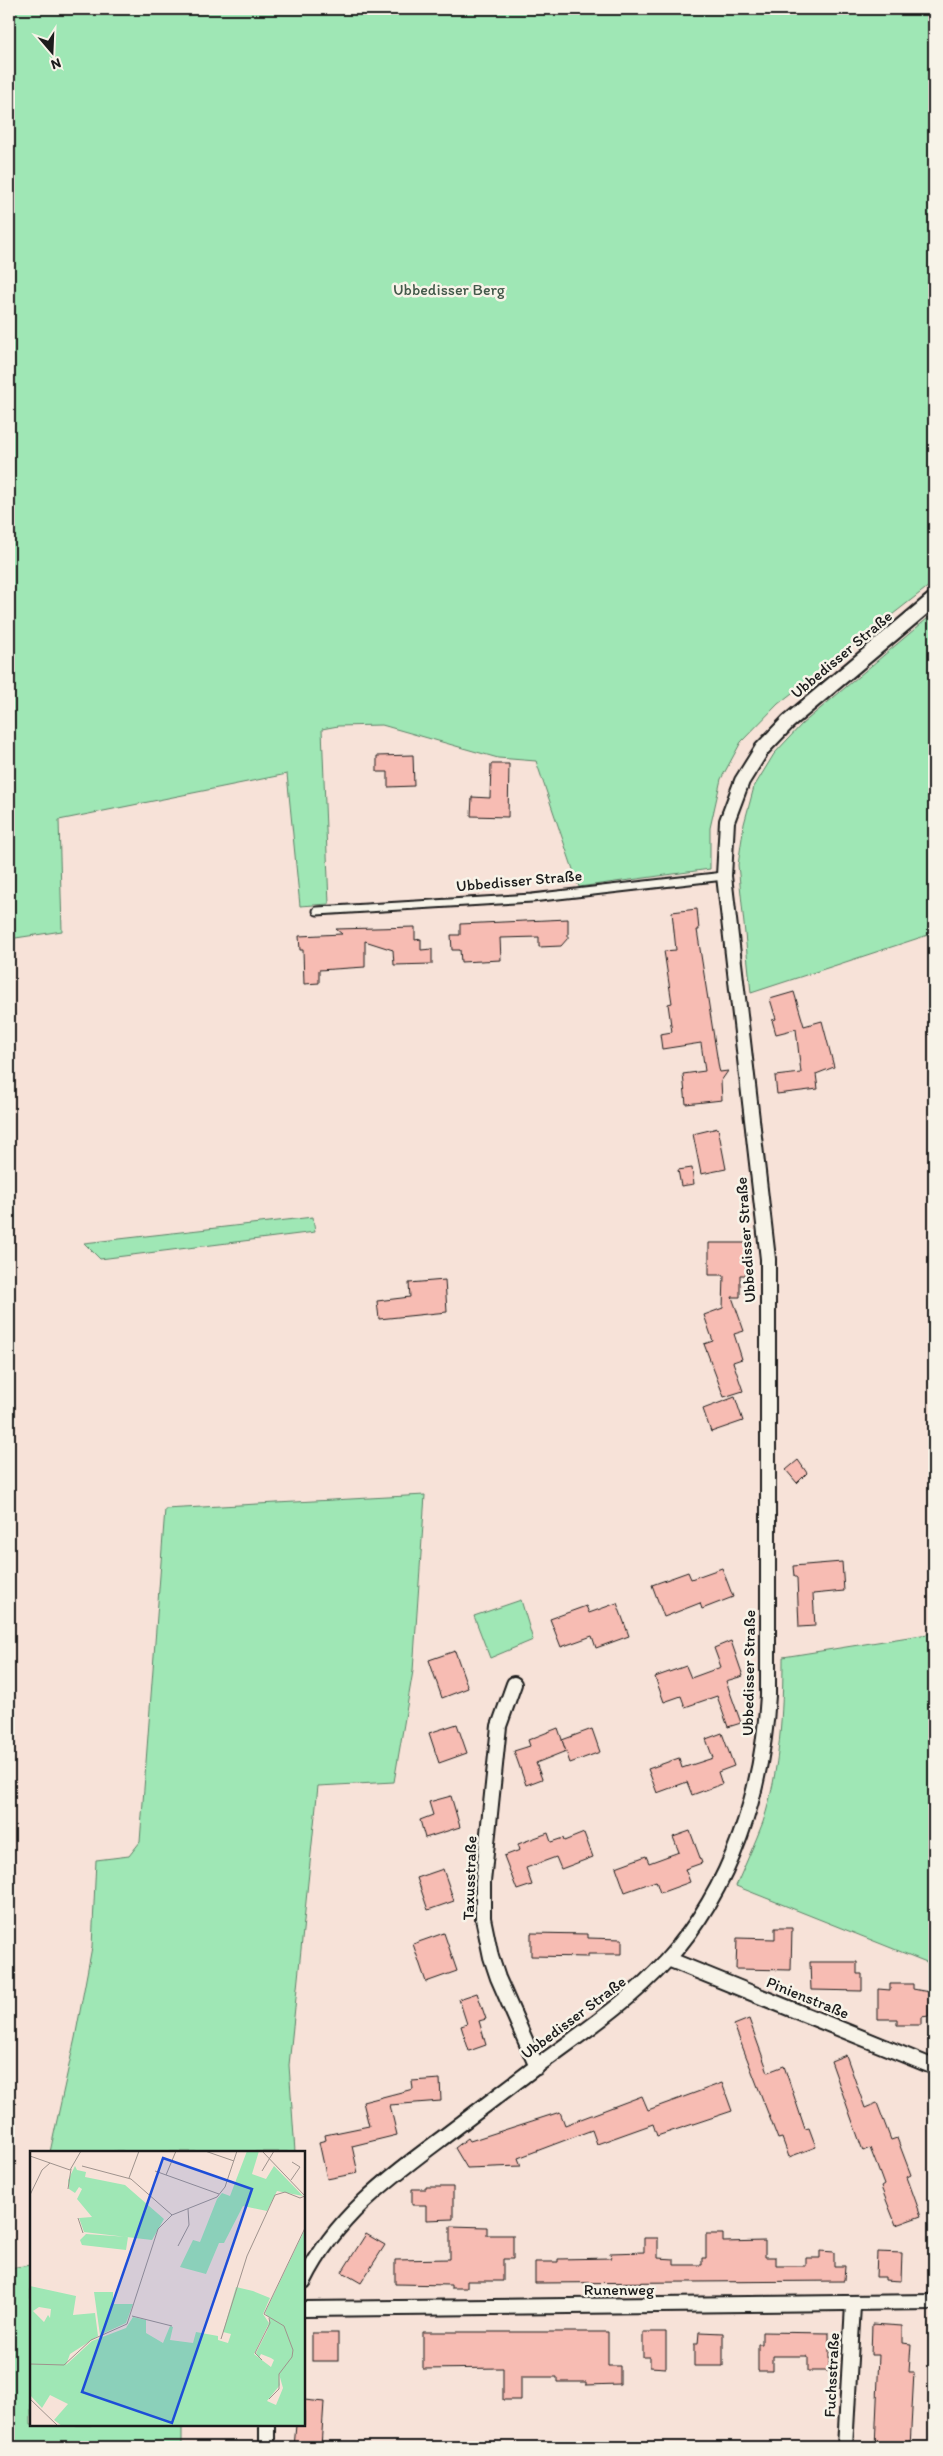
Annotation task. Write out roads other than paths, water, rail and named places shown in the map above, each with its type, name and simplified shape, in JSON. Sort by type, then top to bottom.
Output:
[{"type":"street","name":"Ubbedisser Straße","points":[[305,2279],[334,2233],[357,2206],[414,2160],[605,2017],[639,1989],[668,1959],[704,1911],[736,1845],[759,1775],[767,1714],[769,1649],[768,1259],[724,876],[727,821],[742,780],[762,749],[788,722],[934,599]]},
{"type":"street","name":"Taxusstraße","points":[[514,1684],[499,1726],[483,1882],[483,1918],[491,1957],[498,1978],[537,2067]]},
{"type":"street","name":"Pinienstraße","points":[[668,1959],[934,2067]]},
{"type":"street","name":"Runenweg","points":[[305,2309],[852,2305],[934,2302]]},
{"type":"street","name":"Fuchsstraße","points":[[845,2447],[852,2305]]},
{"type":"street","points":[[266,2447],[267,2426]]},
{"type":"lane","name":"Ubbedisser Straße","points":[[317,911],[532,898],[724,876]]},
{"type":"park label","name":"Ubbedisser Berg","points":[[449,289]]}]
